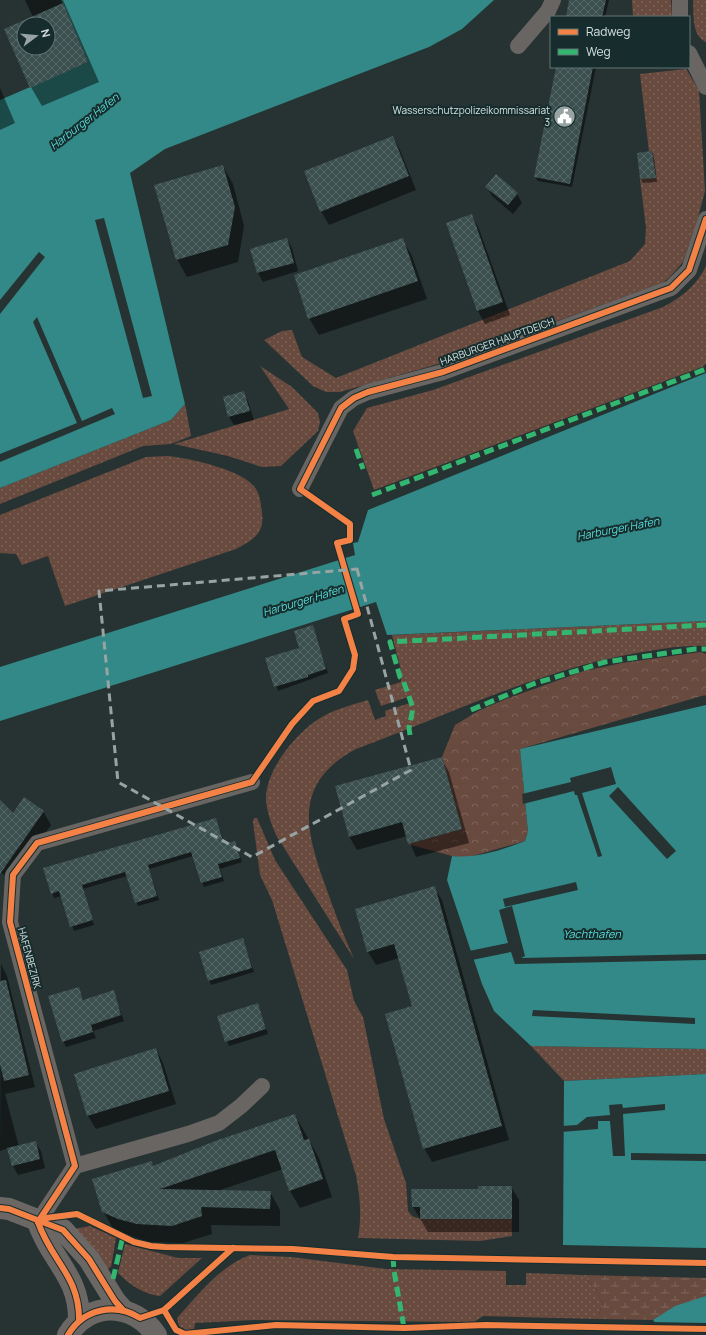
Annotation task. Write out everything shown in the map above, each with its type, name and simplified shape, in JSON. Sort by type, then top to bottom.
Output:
[{"type":"street","points":[[518,46],[548,11],[553,0]]},
{"type":"street","points":[[680,0],[680,16]]},
{"type":"street","points":[[690,55],[706,87]]},
{"type":"street","name":"HARBURGER HAUPTDEICH","points":[[300,489],[341,408],[354,398],[368,392],[443,372],[671,288],[689,270],[706,219]]},
{"type":"street","name":"HAFENBEZIRK","points":[[75,1166],[10,922],[13,875],[37,843],[252,782]]},
{"type":"street","points":[[38,1222],[75,1166],[188,1134],[219,1123],[241,1106],[262,1086]]},
{"type":"street","points":[[0,1208],[22,1214],[38,1222],[63,1230],[89,1259],[115,1301],[123,1310],[140,1318],[156,1335]]},
{"type":"street","points":[[38,1222],[48,1247],[65,1269],[73,1285],[78,1301],[73,1328]]},
{"type":"street","points":[[73,1328],[100,1310],[123,1310]]},
{"type":"highlighted area","points":[[357,569],[411,770],[252,857],[118,782],[99,591]]},
{"type":"green space","points":[[632,0],[671,0],[672,16],[633,16]]},
{"type":"green space","points":[[693,0],[706,0],[706,42],[701,39],[694,24]]},
{"type":"green space","points":[[686,69],[699,90],[705,191],[696,225],[683,262],[669,278],[662,283],[445,362],[340,392],[326,392],[313,386],[264,340],[282,331],[292,330],[302,357],[336,378],[630,261],[645,244],[646,228],[640,179],[656,177],[652,152],[649,152],[640,74]]},
{"type":"green space","points":[[706,266],[706,364],[702,367],[374,490],[353,431],[367,408],[433,390],[663,307],[688,290],[698,279]]},
{"type":"green space","points":[[260,366],[292,387],[318,413],[320,422],[318,431],[281,466],[262,467],[228,456],[174,444],[289,409]]},
{"type":"green space","points":[[185,404],[191,436],[171,444],[143,446],[0,504],[0,488],[171,420]]},
{"type":"green space","points":[[168,456],[189,459],[215,466],[240,476],[250,482],[258,494],[262,513],[261,526],[256,536],[236,549],[65,606],[48,556],[22,565],[16,554],[0,553],[0,515],[146,457]]},
{"type":"green space","points":[[706,621],[706,646],[685,646],[611,658],[537,679],[500,692],[356,749],[336,762],[322,776],[314,791],[310,807],[309,824],[317,862],[354,959],[276,835],[268,812],[266,797],[271,775],[291,744],[309,726],[323,716],[368,700],[375,720],[386,716],[385,711],[410,703],[408,697],[381,706],[375,690],[401,682],[401,670],[392,635]]},
{"type":"green space","points":[[700,652],[706,654],[706,697],[705,695],[520,749],[528,832],[525,841],[466,858],[452,856],[408,844],[462,829],[442,757],[455,725],[480,710],[506,699],[584,671],[622,663]]},
{"type":"green space","points":[[254,818],[257,818],[275,860],[347,970],[354,1001],[363,1017],[384,1119],[406,1183],[408,1211],[412,1216],[420,1219],[512,1219],[512,1236],[480,1241],[358,1238],[360,1206],[356,1175],[272,900],[260,875],[253,822]]},
{"type":"green space","points":[[531,1046],[706,1049],[706,1074],[564,1081]]},
{"type":"green space","points":[[90,1226],[116,1238],[111,1267],[108,1269],[74,1229]]},
{"type":"green space","points":[[125,1244],[178,1258],[202,1258],[160,1296],[154,1295],[137,1288],[118,1273]]},
{"type":"green space","points":[[250,1255],[291,1257],[386,1269],[506,1271],[506,1285],[526,1285],[526,1273],[583,1275],[595,1289],[603,1304],[597,1319],[483,1316],[474,1322],[254,1320],[195,1323],[194,1330],[186,1330],[179,1326],[177,1318],[210,1282],[229,1266]]},
{"type":"green space","points":[[583,1275],[706,1278],[706,1296],[653,1320],[597,1319],[603,1304],[595,1289]]},
{"type":"water","name":"Harburger Hafen","points":[[61,0],[494,0],[462,29],[429,47],[165,149],[130,173],[185,404],[171,420],[0,488],[0,100],[88,62]]},
{"type":"water","name":"Harburger Hafen","points":[[706,373],[706,621],[387,635],[376,602],[0,721],[0,667],[355,555],[353,543],[358,542],[368,510]]},
{"type":"water","name":"Yachthafen","points":[[706,705],[706,1049],[531,1046],[494,1011],[482,984],[447,880],[452,856],[461,857],[480,855],[525,841],[528,832],[520,749]]},
{"type":"water","points":[[706,1074],[706,1248],[563,1245],[564,1081]]},
{"type":"water","points":[[706,1296],[706,1335],[665,1335],[653,1320],[675,1306]]},
{"type":"pier","points":[[104,218],[152,396],[143,398],[95,220]]},
{"type":"pier","points":[[39,252],[45,257],[0,314],[0,300]]},
{"type":"pier","points":[[37,317],[82,421],[112,408],[115,414],[0,462],[0,454],[77,423],[33,322]]},
{"type":"pier","points":[[611,767],[616,784],[582,793],[602,856],[598,857],[577,795],[575,795],[574,791],[523,804],[522,794],[571,782],[570,778]]},
{"type":"pier","points":[[618,787],[676,851],[667,859],[609,796]]},
{"type":"pier","points":[[576,882],[578,890],[505,907],[503,899]]},
{"type":"pier","points":[[512,906],[525,956],[521,958],[706,954],[706,960],[515,964],[511,952],[472,960],[469,951],[508,943],[499,910]]},
{"type":"pier","points":[[533,1010],[695,1018],[695,1024],[532,1016]]},
{"type":"pier","points":[[622,1104],[623,1108],[665,1104],[665,1110],[623,1114],[625,1156],[613,1156],[610,1121],[598,1121],[598,1129],[561,1132],[561,1126],[577,1125],[587,1117],[610,1115],[609,1105]]},
{"type":"pier","points":[[631,1153],[706,1154],[706,1161],[631,1160]]},
{"type":"pier","points":[[561,1246],[706,1249],[706,1250],[563,1247]]},
{"type":"pier","points":[[652,1322],[706,1323],[706,1335],[662,1335]]},
{"type":"building","points":[[569,0],[606,0],[602,16],[566,16]]},
{"type":"building","points":[[63,3],[88,62],[30,88],[4,29],[16,24],[16,56],[56,56],[56,16],[34,16]]},
{"type":"building","name":"Wasserschutzpolizeikommissariat 3","points":[[556,68],[593,68],[570,184],[534,177]]},
{"type":"building","points":[[393,136],[409,176],[320,212],[304,171]]},
{"type":"building","points":[[652,151],[656,178],[640,179],[637,153]]},
{"type":"building","points":[[223,165],[235,207],[228,245],[176,260],[154,185]]},
{"type":"building","points":[[496,174],[518,193],[508,205],[485,187]]},
{"type":"building","points":[[472,214],[503,302],[477,311],[446,223]]},
{"type":"building","points":[[287,238],[294,263],[257,273],[250,249]]},
{"type":"building","points":[[403,238],[418,281],[308,319],[294,275]]},
{"type":"building","points":[[244,391],[250,411],[228,417],[223,397]]},
{"type":"building","points":[[313,625],[326,669],[308,675],[308,677],[274,687],[265,658],[299,648],[294,631]]},
{"type":"building","points":[[442,757],[462,829],[408,844],[402,822],[349,837],[335,786]]},
{"type":"building","points":[[24,797],[44,811],[0,874],[0,800],[13,813]]},
{"type":"building","points":[[216,818],[224,844],[235,841],[240,858],[218,864],[222,877],[201,883],[191,852],[148,865],[157,896],[135,903],[125,872],[82,885],[93,920],[70,927],[59,891],[51,894],[43,868]]},
{"type":"building","points":[[435,886],[502,1126],[423,1149],[385,1014],[412,1006],[394,944],[367,952],[355,909]]},
{"type":"building","points":[[243,938],[252,968],[208,981],[199,952]]},
{"type":"building","points":[[6,980],[29,1075],[4,1081],[0,1064],[0,981]]},
{"type":"building","points":[[79,987],[83,1000],[114,990],[121,1015],[91,1025],[93,1032],[62,1042],[48,996]]},
{"type":"building","points":[[258,1003],[266,1029],[225,1042],[217,1016]]},
{"type":"building","points":[[156,1048],[169,1091],[87,1116],[74,1074]]},
{"type":"building","points":[[295,1114],[304,1140],[309,1139],[323,1179],[289,1191],[275,1150],[160,1189],[271,1191],[270,1209],[201,1207],[202,1216],[172,1226],[137,1224],[118,1219],[102,1212],[92,1179],[152,1161],[153,1166],[215,1141]]},
{"type":"building","points":[[36,1141],[40,1159],[12,1166],[7,1148]]},
{"type":"building","points":[[478,1186],[512,1186],[512,1219],[420,1219],[420,1207],[412,1207],[411,1189],[478,1189]]},
{"type":"marked path","points":[[372,495],[706,369]]},
{"type":"marked path","points":[[356,449],[363,469]]},
{"type":"marked path","points":[[410,735],[409,728],[413,708],[403,680],[400,677],[390,642],[706,625]]},
{"type":"marked path","points":[[471,710],[533,684],[605,662],[695,649],[706,649]]},
{"type":"marked path","points":[[113,1279],[123,1236]]},
{"type":"marked path","points":[[393,1257],[404,1328]]},
{"type":"cycle path","points":[[38,1222],[75,1166],[10,922],[13,875],[37,843],[252,782],[292,724],[313,701],[339,691],[353,669],[355,655],[344,619],[358,614],[337,543],[350,540],[350,524],[300,489],[341,408],[354,398],[368,392],[443,372],[671,288],[689,270],[706,219]]},
{"type":"cycle path","points":[[0,1208],[9,1209],[63,1230],[89,1259],[115,1301],[123,1310]]},
{"type":"cycle path","points":[[38,1222],[46,1218],[77,1214],[134,1242],[151,1246],[165,1247],[293,1249],[393,1257],[706,1263]]},
{"type":"cycle path","points":[[38,1222],[50,1248],[64,1269],[75,1292],[79,1321]]},
{"type":"cycle path","points":[[68,1335],[74,1326],[82,1319],[100,1311],[110,1309],[120,1310],[140,1318],[164,1310],[233,1248]]},
{"type":"cycle path","points":[[164,1310],[176,1330],[185,1334],[276,1325],[404,1328],[486,1325],[706,1329]]},
{"type":"place","name":"Wasserschutzpolizeikommissariat 3","points":[[565,116]]}]
